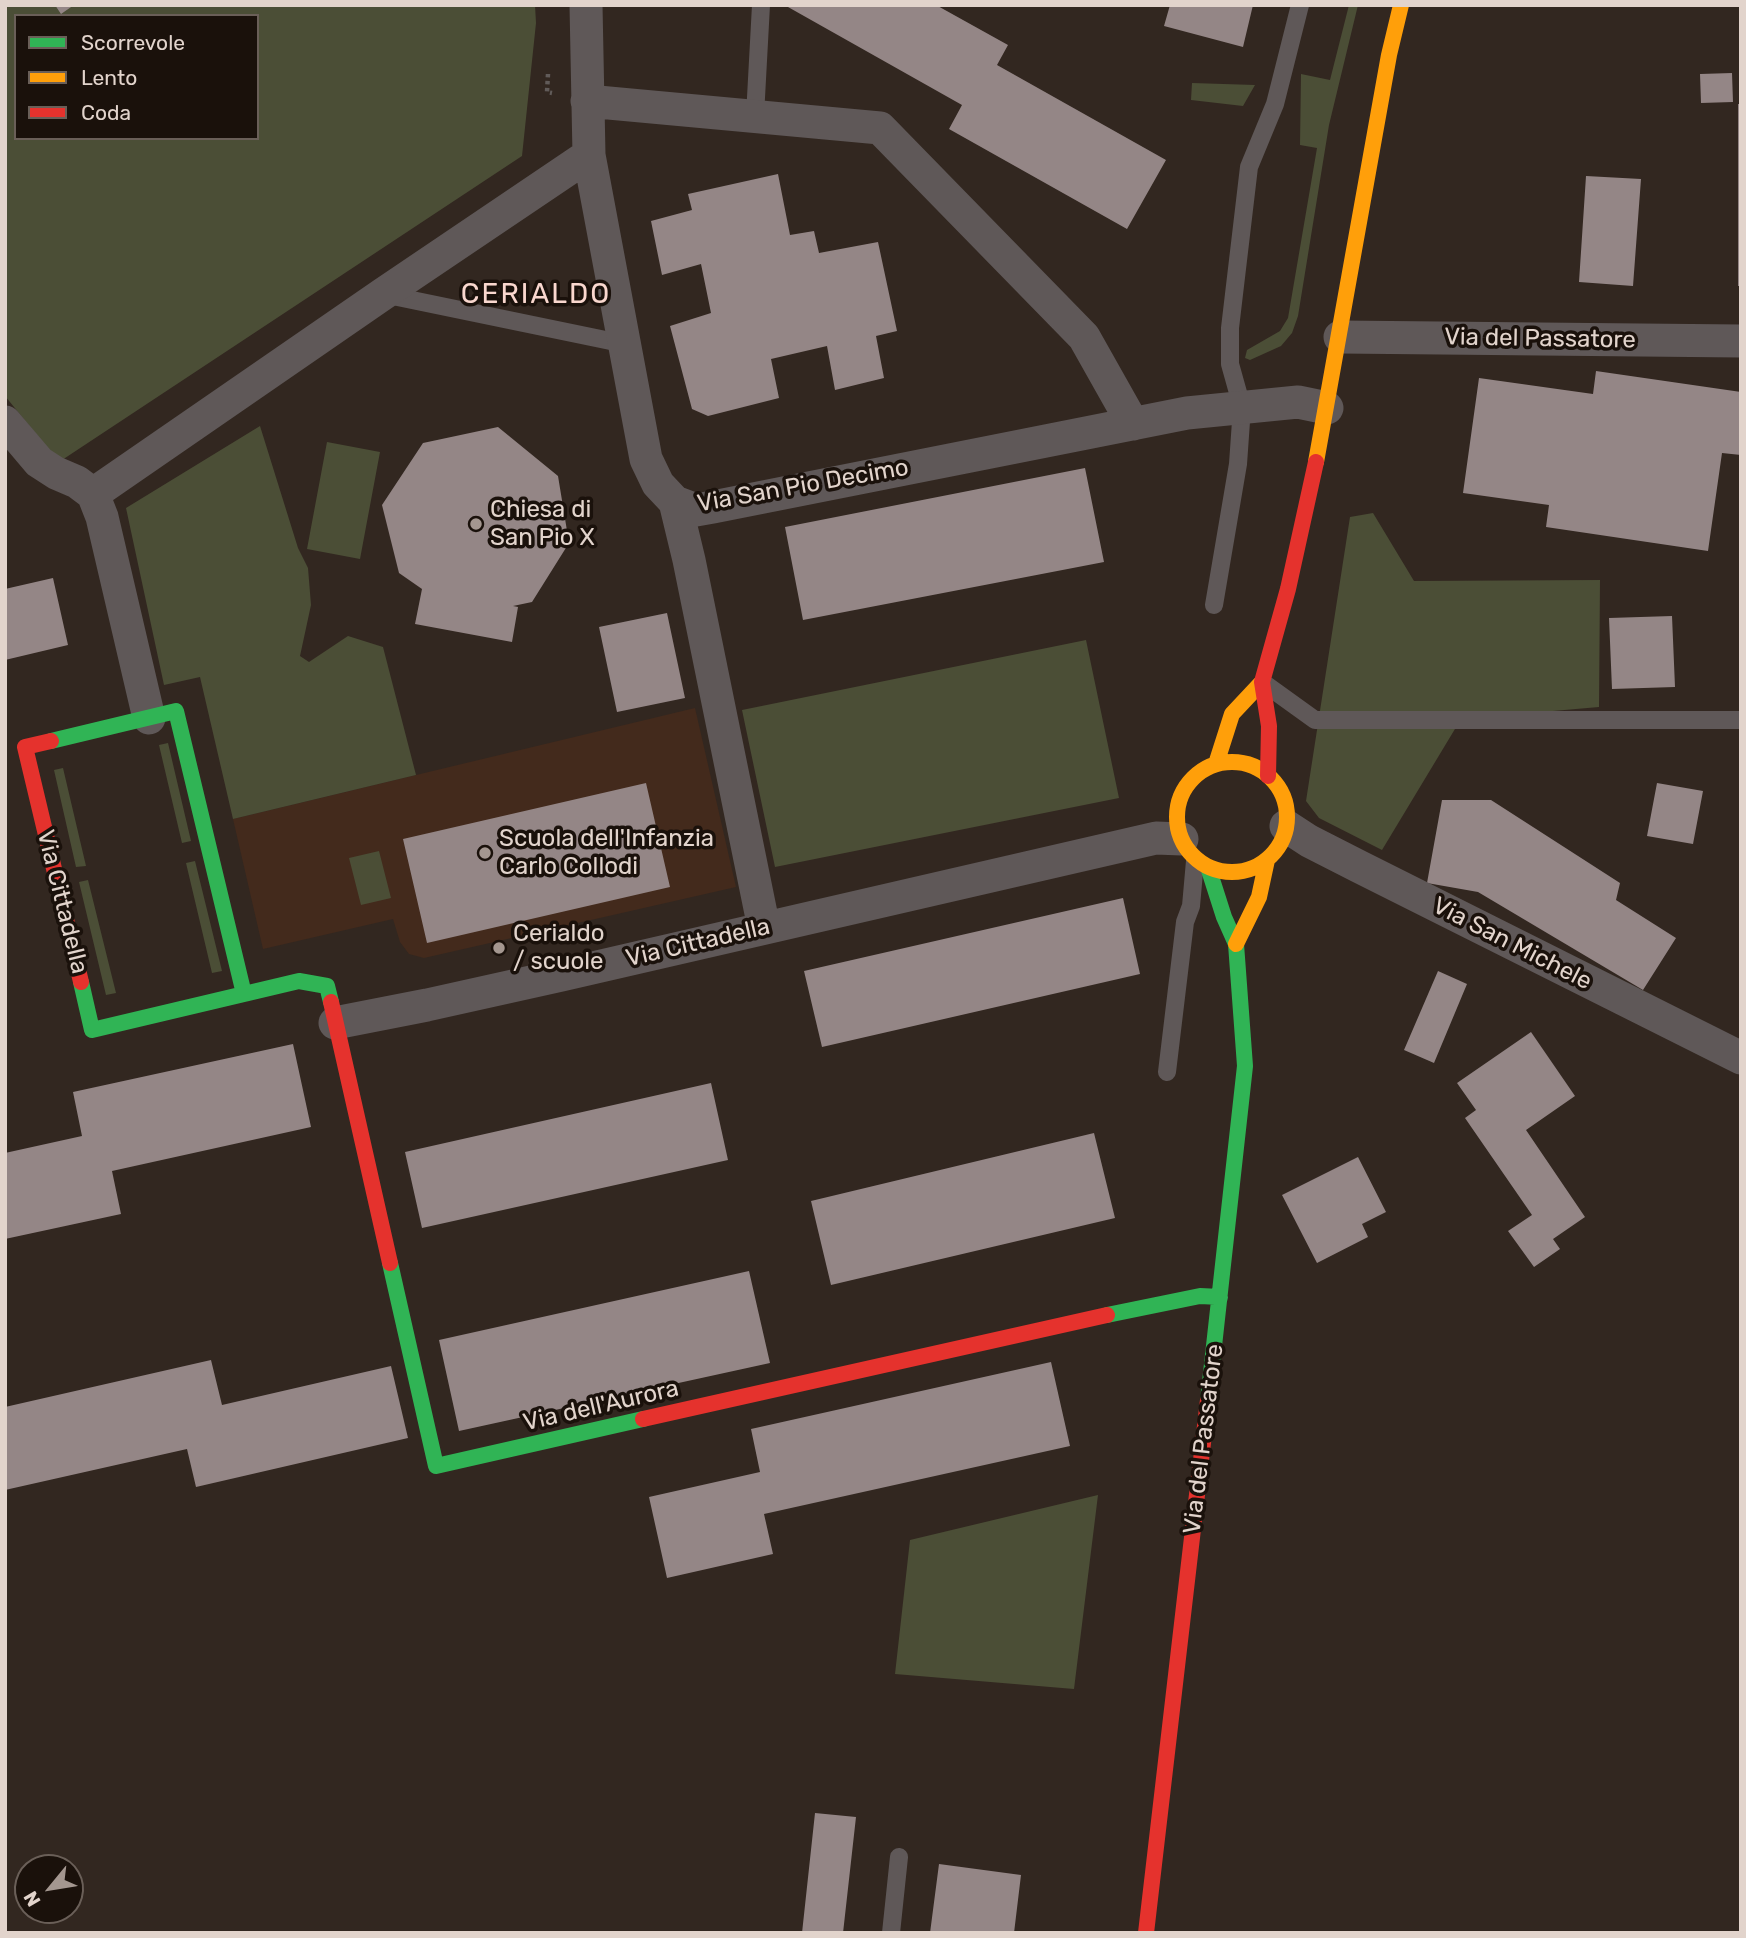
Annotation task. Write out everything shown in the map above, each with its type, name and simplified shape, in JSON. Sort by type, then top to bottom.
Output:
[{"type":"street","name":"Via San Pio Decimo","points":[[586,5],[589,155],[646,459],[658,484],[675,502],[696,510],[1187,413],[1298,402],[1327,408]]},
{"type":"street","points":[[1269,776],[1269,726],[1262,682],[1306,513],[1389,55],[1401,5]]},
{"type":"street","points":[[587,101],[880,128],[1084,337],[1133,424]]},
{"type":"street","points":[[93,494],[589,155]]},
{"type":"street","name":"Via del Passatore","points":[[1340,337],[1741,341]]},
{"type":"street","points":[[5,422],[39,462],[77,482],[93,494],[102,517],[149,718]]},
{"type":"street","points":[[675,502],[764,928]]},
{"type":"street","points":[[1216,764],[1232,713],[1262,682]]},
{"type":"street","name":"Via Cittadella","points":[[244,994],[176,711],[25,747],[92,1030],[299,981],[327,986],[335,1023],[440,1002],[1156,838],[1195,855]]},
{"type":"street","points":[[1234,762],[1252,766],[1269,776],[1280,790],[1286,808],[1286,826],[1283,839],[1267,860],[1254,868],[1224,872],[1195,855],[1177,821],[1179,803],[1187,786],[1199,773],[1216,764],[1234,762]]},
{"type":"street","name":"Via San Michele","points":[[1286,826],[1358,866],[1741,1058]]},
{"type":"street","name":"Via del Passatore","points":[[1146,1933],[1245,1066],[1236,944],[1195,855]]},
{"type":"street","points":[[1236,944],[1259,897],[1267,860]]},
{"type":"street","name":"Via dell'Aurora","points":[[335,1023],[436,1466],[1118,1312],[1200,1297],[1220,1297]]},
{"type":"lane","points":[[755,116],[761,5]]},
{"type":"lane","points":[[1214,605],[1238,464],[1242,407],[1230,364],[1230,328],[1249,167],[1275,104],[1300,5]]},
{"type":"lane","points":[[383,294],[625,344]]},
{"type":"lane","points":[[1262,682],[1315,720],[1741,720]]},
{"type":"lane","points":[[1167,1072],[1185,922],[1191,906],[1195,855]]},
{"type":"lane","points":[[891,1933],[899,1857]]},
{"type":"shaded area","name":"Scuola dell'Infanzia Carlo Collodi","points":[[695,708],[736,887],[424,958],[409,954],[400,942],[393,919],[263,949],[233,819]]},
{"type":"green space","points":[[5,5],[535,5],[536,23],[522,156],[59,462],[5,396]]},
{"type":"green space","points":[[1349,5],[1358,5],[1329,125],[1298,316],[1292,333],[1281,346],[1250,360],[1245,358],[1247,350],[1280,331],[1288,318],[1317,148],[1300,145],[1301,74],[1330,80]]},
{"type":"green space","points":[[1192,83],[1255,85],[1243,106],[1191,100]]},
{"type":"green space","points":[[260,426],[298,548],[308,568],[311,605],[300,656],[309,662],[348,636],[383,647],[416,775],[233,819],[200,677],[164,685],[126,508]]},
{"type":"green space","points":[[327,442],[380,452],[360,559],[307,549]]},
{"type":"green space","points":[[1373,513],[1414,581],[1600,580],[1599,707],[1461,719],[1382,850],[1319,818],[1306,801],[1350,517]]},
{"type":"green space","points":[[1086,640],[1119,798],[775,867],[742,710]]},
{"type":"green space","points":[[168,743],[191,841],[182,843],[159,745]]},
{"type":"green space","points":[[63,768],[86,866],[76,867],[54,770]]},
{"type":"green space","points":[[379,851],[391,898],[361,905],[349,858]]},
{"type":"green space","points":[[195,861],[222,971],[212,973],[186,863]]},
{"type":"green space","points":[[88,880],[116,993],[106,995],[79,882]]},
{"type":"green space","points":[[1098,1495],[1074,1689],[895,1674],[910,1540]]},
{"type":"building","points":[[55,5],[74,5],[61,14]]},
{"type":"building","points":[[936,5],[1008,45],[997,65],[1166,160],[1127,229],[949,129],[962,105],[788,7]]},
{"type":"building","points":[[1170,5],[1253,5],[1243,47],[1164,26]]},
{"type":"building","points":[[1732,73],[1733,102],[1701,103],[1700,74]]},
{"type":"building","points":[[1738,104],[1741,104],[1741,286],[1738,286]]},
{"type":"building","points":[[778,174],[790,235],[814,231],[819,253],[878,242],[897,331],[876,336],[884,378],[835,390],[827,346],[771,359],[779,398],[708,416],[692,409],[670,326],[711,313],[701,264],[662,275],[651,221],[692,210],[688,194]]},
{"type":"building","points":[[1586,176],[1641,179],[1633,286],[1579,282]]},
{"type":"building","points":[[1596,371],[1741,392],[1741,455],[1722,453],[1708,551],[1546,527],[1549,505],[1463,493],[1479,378],[1593,394]]},
{"type":"building","name":"Chiesa di San Pio X","points":[[498,427],[558,476],[569,543],[532,602],[513,606],[518,607],[512,642],[415,624],[422,589],[399,573],[382,505],[423,443]]},
{"type":"building","points":[[1085,468],[1104,562],[803,620],[785,527]]},
{"type":"building","points":[[53,578],[68,645],[5,660],[5,589]]},
{"type":"building","points":[[667,613],[685,698],[617,712],[599,627]]},
{"type":"building","points":[[1672,616],[1675,687],[1612,689],[1609,618]]},
{"type":"building","points":[[646,783],[670,887],[427,943],[403,839]]},
{"type":"building","points":[[1657,783],[1703,791],[1693,844],[1647,836]]},
{"type":"building","points":[[1442,800],[1491,800],[1620,883],[1616,900],[1676,938],[1643,990],[1478,892],[1427,883]]},
{"type":"building","points":[[1123,898],[1140,974],[822,1047],[804,971]]},
{"type":"building","points":[[1438,971],[1467,984],[1434,1063],[1404,1050]]},
{"type":"building","points":[[1531,1032],[1575,1096],[1526,1130],[1585,1217],[1553,1239],[1560,1249],[1534,1267],[1508,1231],[1532,1215],[1465,1118],[1476,1110],[1457,1083]]},
{"type":"building","points":[[293,1044],[311,1127],[112,1171],[121,1214],[5,1239],[5,1153],[82,1136],[73,1092]]},
{"type":"building","points":[[711,1083],[728,1160],[422,1228],[405,1152]]},
{"type":"building","points":[[1094,1133],[1115,1218],[831,1285],[811,1201]]},
{"type":"building","points":[[1358,1157],[1386,1212],[1362,1224],[1368,1237],[1317,1263],[1282,1195]]},
{"type":"building","points":[[749,1271],[770,1363],[459,1431],[439,1340]]},
{"type":"building","points":[[211,1360],[222,1405],[391,1366],[408,1438],[196,1487],[187,1449],[5,1490],[5,1407]]},
{"type":"building","points":[[1051,1362],[1070,1446],[764,1514],[773,1554],[667,1578],[649,1497],[760,1472],[751,1429]]},
{"type":"building","points":[[815,1813],[856,1817],[843,1933],[802,1933]]},
{"type":"building","points":[[939,1864],[1021,1875],[1014,1933],[930,1933]]},
{"type":"traffic: fast","points":[[51,741],[176,711],[244,994]]},
{"type":"traffic: fast","points":[[1208,867],[1236,944],[1245,1066],[1208,1400]]},
{"type":"traffic: fast","points":[[81,982],[92,1030],[299,981],[327,986],[331,1002]]},
{"type":"traffic: fast","points":[[390,1263],[436,1466],[643,1419]]},
{"type":"traffic: fast","points":[[1107,1315],[1200,1296],[1220,1297]]},
{"type":"traffic: slow","points":[[1316,462],[1389,55],[1401,5]]},
{"type":"traffic: slow","points":[[1216,764],[1232,714],[1262,682]]},
{"type":"traffic: slow","points":[[1232,762],[1253,767],[1271,778],[1282,796],[1287,817],[1282,838],[1271,856],[1253,867],[1232,872],[1211,867],[1193,856],[1182,838],[1177,817],[1182,796],[1193,778],[1211,767],[1232,762]]},
{"type":"traffic: slow","points":[[1236,944],[1259,897],[1267,860]]},
{"type":"traffic: jam","points":[[1268,776],[1269,726],[1262,682],[1288,589],[1316,462]]},
{"type":"traffic: jam","points":[[51,741],[25,747],[81,982]]},
{"type":"traffic: jam","points":[[331,1002],[390,1263]]},
{"type":"traffic: jam","points":[[643,1419],[1107,1315]]},
{"type":"traffic: jam","points":[[1146,1933],[1208,1400]]},
{"type":"place","name":"Chiesa di San Pio X","points":[[476,524]]},
{"type":"place","name":"Scuola dell'Infanzia Carlo Collodi","points":[[485,853]]},
{"type":"place","name":"Cerialdo / scuole","points":[[499,948]]},
{"type":"district","name":"CERIALDO","points":[[536,295]]}]
